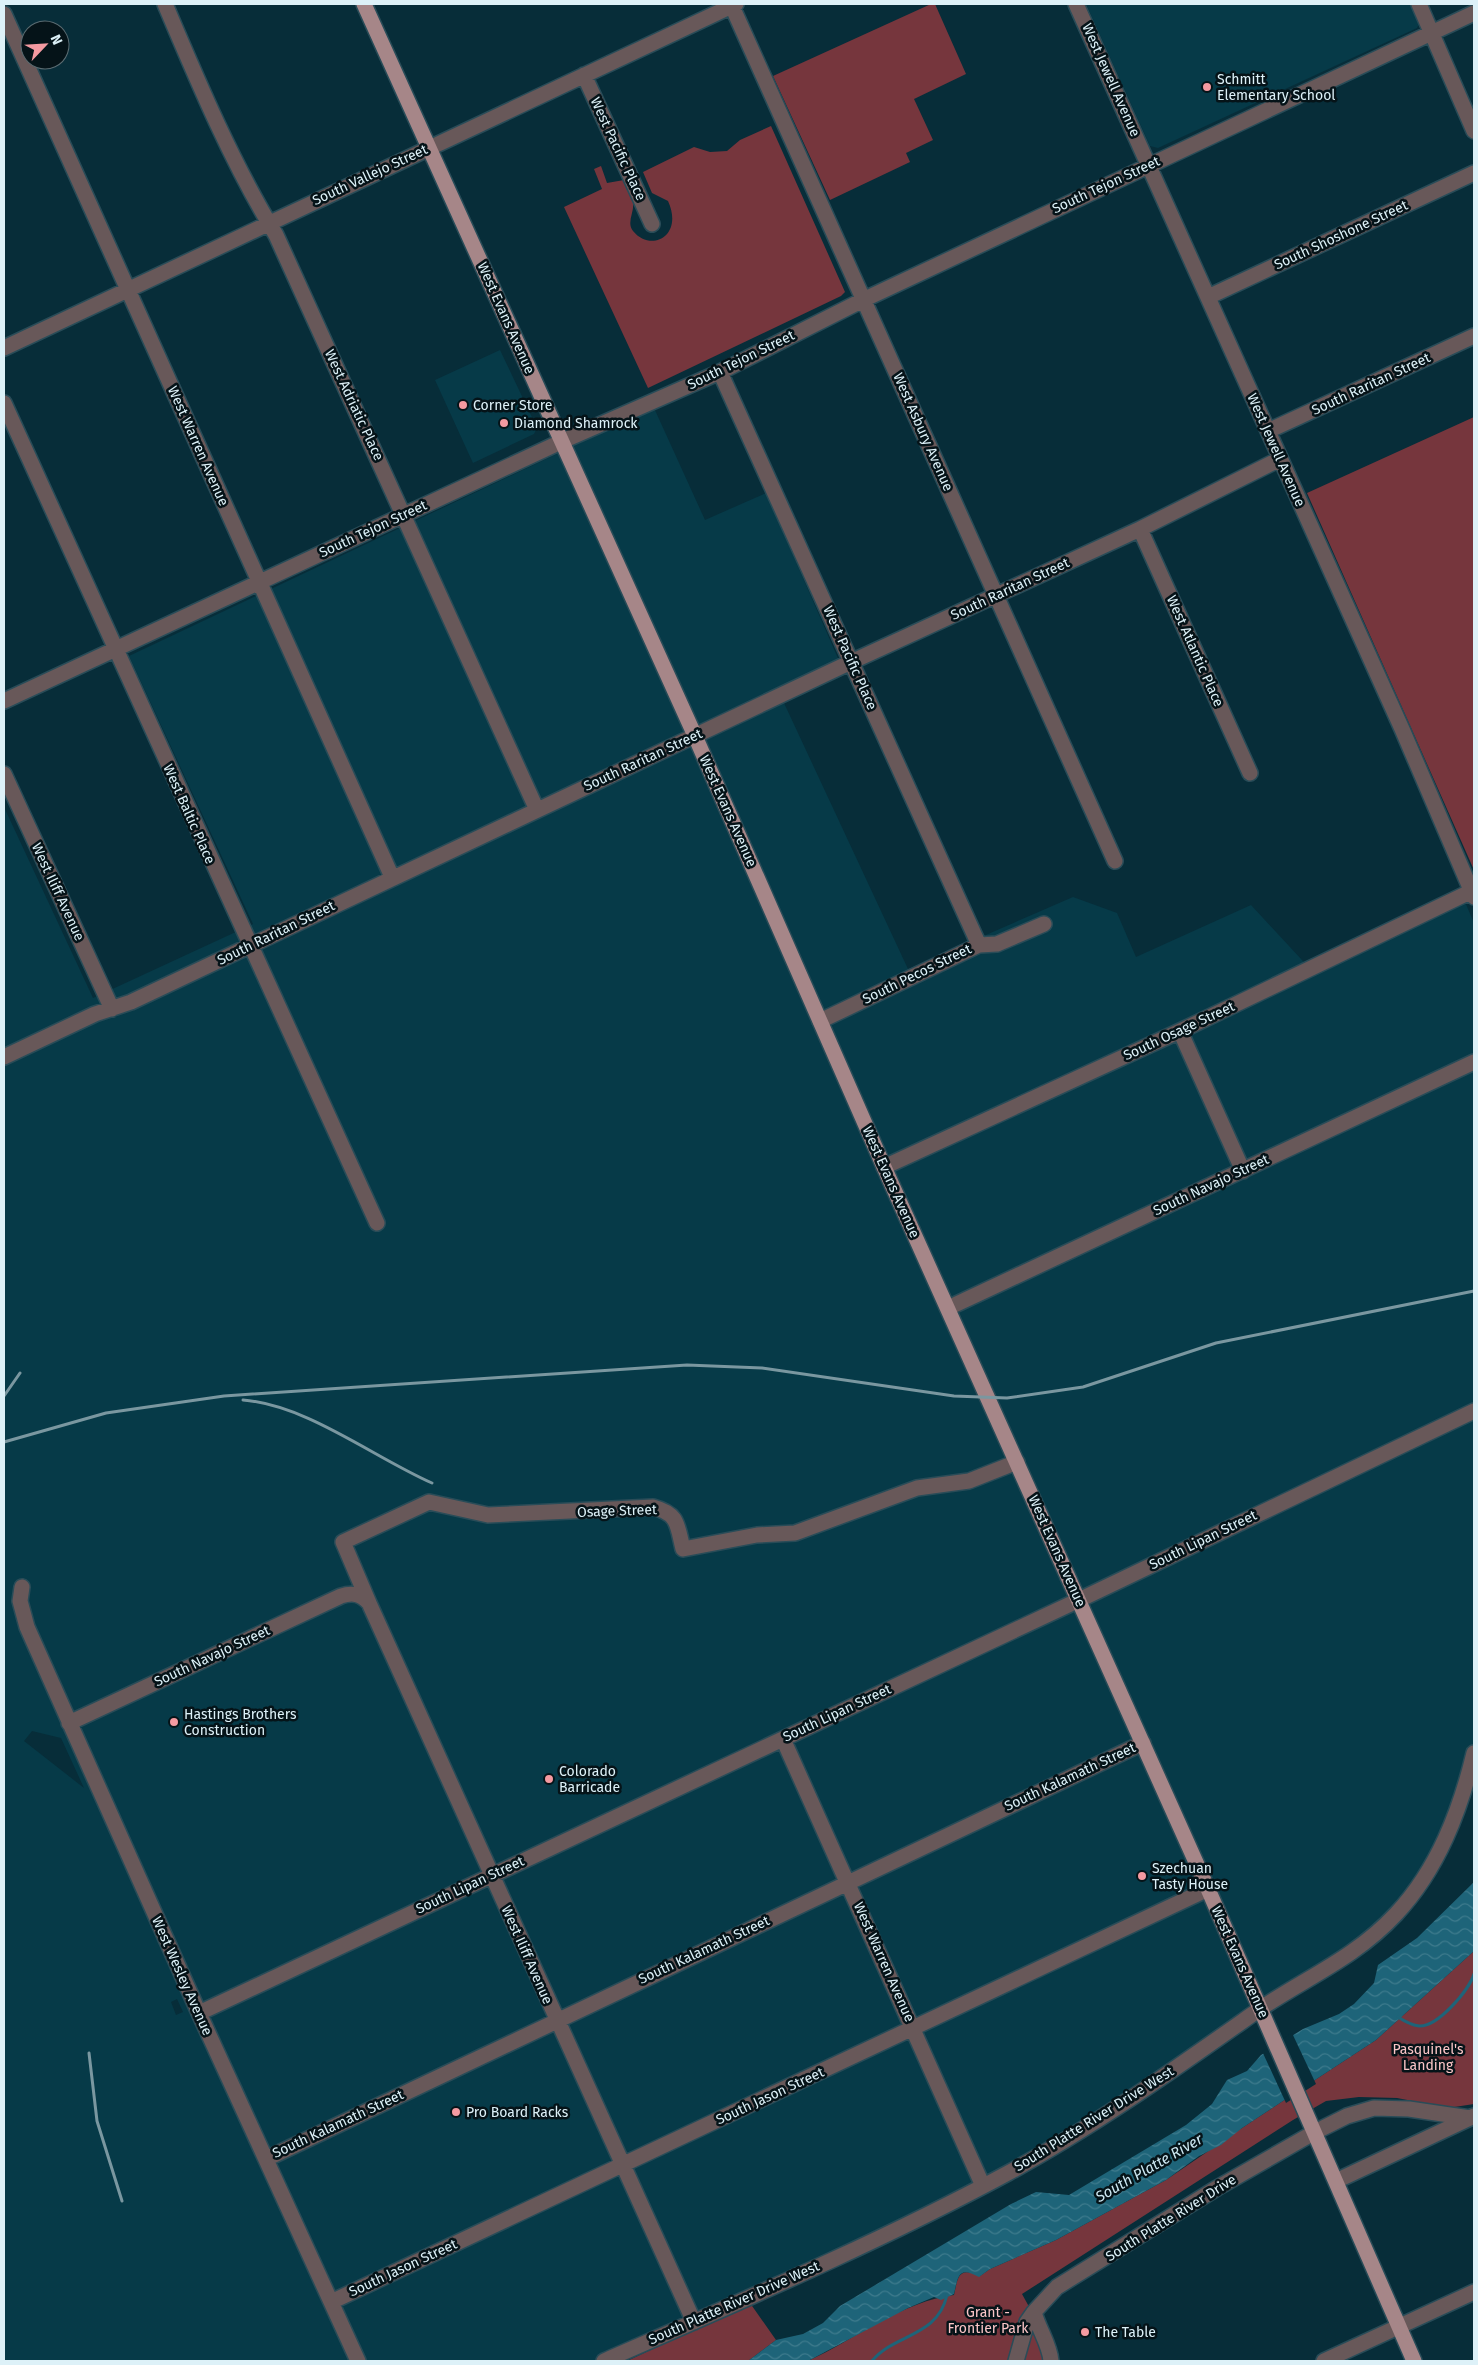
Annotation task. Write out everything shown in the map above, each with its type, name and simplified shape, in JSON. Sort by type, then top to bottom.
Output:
[{"type":"main road","name":"West Evans Avenue","points":[[364,4],[695,736],[884,1167],[1261,2008],[1414,2361]]},
{"type":"street","name":"West Adriatic Place","points":[[165,4],[207,100],[263,216],[269,223],[404,515],[537,810]]},
{"type":"street","name":"South Vallejo Street","points":[[4,348],[733,4]]},
{"type":"street","name":"West Asbury Avenue","points":[[733,4],[863,300],[1115,861]]},
{"type":"street","name":"West Jewell Avenue","points":[[1076,4],[1402,729],[1473,894]]},
{"type":"street","points":[[1419,4],[1474,130]]},
{"type":"street","name":"South Tejon Street","points":[[4,701],[562,442],[720,372],[863,300],[1474,13]]},
{"type":"street","name":"West Warren Avenue","points":[[4,14],[392,877]]},
{"type":"street","name":"West Pacific Place","points":[[584,75],[652,224]]},
{"type":"street","name":"South Shoshone Street","points":[[1208,297],[1474,173]]},
{"type":"street","name":"South Raritan Street","points":[[1268,431],[1474,336]]},
{"type":"street","name":"West Pacific Place","points":[[720,372],[979,945]]},
{"type":"street","name":"West Baltic Place","points":[[4,403],[249,946],[377,1223]]},
{"type":"street","name":"South Raritan Street","points":[[4,1057],[131,1002],[392,877],[1140,529],[1280,459]]},
{"type":"street","name":"West Atlantic Place","points":[[1140,529],[1250,773]]},
{"type":"street","name":"West Iliff Avenue","points":[[4,774],[112,1009]]},
{"type":"street","name":"South Osage Street","points":[[884,1167],[1473,894]]},
{"type":"street","name":"South Pecos Street","points":[[820,1021],[979,945],[997,944],[1044,924]]},
{"type":"street","points":[[1180,1031],[1243,1171]]},
{"type":"street","name":"South Navajo Street","points":[[948,1308],[1474,1062]]},
{"type":"street","name":"South Lipan Street","points":[[199,2014],[1078,1600],[1474,1411]]},
{"type":"street","name":"Osage Street","points":[[369,1603],[343,1542],[429,1502],[488,1515],[653,1507],[668,1511],[676,1521],[683,1549],[757,1535],[795,1533],[917,1488],[969,1481],[1017,1462]]},
{"type":"street","name":"West Wesley Avenue","points":[[22,1587],[22,1613],[69,1723],[199,2014],[358,2361]]},
{"type":"street","name":"South Navajo Street","points":[[69,1723],[341,1596],[356,1594],[369,1603]]},
{"type":"street","name":"West Iliff Avenue","points":[[369,1603],[694,2322]]},
{"type":"street","name":"West Warren Avenue","points":[[784,1738],[983,2186]]},
{"type":"street","name":"South Kalamath Street","points":[[266,2159],[848,1881],[1143,1743]]},
{"type":"street","name":"South Platte River Drive West","points":[[604,2361],[819,2265],[983,2186],[1033,2159],[1148,2088],[1261,2008],[1340,1961],[1370,1938],[1396,1914],[1420,1885],[1439,1852],[1456,1816],[1474,1753]]},
{"type":"street","name":"South Jason Street","points":[[331,2302],[1208,1889]]},
{"type":"street","name":"South Platte River Drive","points":[[1016,2361],[1027,2322],[1057,2287],[1217,2188],[1315,2132],[1347,2116],[1374,2108],[1409,2109],[1472,2117]]},
{"type":"street","points":[[1426,2140],[1435,2112]]},
{"type":"street","points":[[1336,2181],[1472,2117]]},
{"type":"street","points":[[1324,2361],[1474,2292]]},
{"type":"street","points":[[1034,2312],[1038,2328],[1051,2354],[1051,2361]]},
{"type":"shaded area","name":"Schmitt Elementary School","points":[[1086,4],[1412,4],[1420,22],[1417,28],[1158,148],[1150,146]]},
{"type":"shaded area","points":[[500,350],[537,428],[534,434],[473,463],[435,380]]},
{"type":"shaded area","points":[[654,408],[705,520],[766,493],[844,672],[784,703],[908,969],[1073,897],[1117,913],[1136,957],[1251,905],[1314,973],[1465,902],[1474,923],[1474,1784],[1452,1844],[1416,1895],[1369,1944],[988,2192],[616,2361],[4,2361],[4,807],[93,998],[253,924],[129,656]],"holes":[[[32,1731],[61,1738],[84,1788],[24,1741]],[[177,1999],[183,2012],[176,2015],[171,2002]]]},
{"type":"green space","points":[[931,4],[935,4],[966,74],[914,99],[933,140],[906,153],[910,162],[830,200],[773,76]]},
{"type":"green space","points":[[771,126],[845,292],[841,296],[648,388],[564,207],[602,189],[594,169],[601,166],[607,183],[624,180],[632,196],[633,209],[630,224],[633,231],[648,241],[656,240],[669,232],[672,224],[672,213],[668,201],[652,193],[643,172],[694,147],[710,152],[727,151],[740,140]]},
{"type":"green space","points":[[1474,417],[1474,870],[1307,493]]},
{"type":"green space","points":[[1474,1951],[1474,2104],[1448,2108],[1397,2098],[1359,2097],[1326,2101],[1293,2120],[1022,2294],[1059,2361],[808,2361],[898,2313],[916,2305],[954,2295],[958,2278],[963,2273],[973,2273],[980,2276],[990,2269],[1056,2240],[1166,2180],[1376,2040]]},
{"type":"green space","points":[[750,2303],[776,2340],[748,2361],[627,2361]]},
{"type":"water","name":"South Platte River","points":[[1474,1882],[1474,1951],[1376,2040],[1242,2128],[1221,2145],[1199,2156],[1166,2180],[1056,2240],[990,2269],[979,2277],[967,2272],[963,2273],[958,2278],[954,2294],[941,2300],[934,2297],[908,2308],[808,2361],[748,2361],[776,2340],[803,2334],[823,2323],[840,2306],[1011,2204],[1036,2192],[1069,2195],[1186,2125],[1212,2104],[1227,2080],[1247,2071],[1261,2055],[1303,2029],[1339,2014],[1354,2004],[1374,1983],[1378,1965],[1417,1938]]},
{"type":"pier","points":[[1292,2033],[1316,2084],[1286,2103],[1262,2051]]},
{"type":"waterway","points":[[1398,2017],[1408,2023],[1419,2026],[1435,2021],[1459,1998],[1474,1974]]},
{"type":"waterway","points":[[872,2361],[881,2352],[914,2334],[934,2320],[942,2309],[947,2295]]},
{"type":"railway","points":[[4,1442],[106,1413],[224,1396],[687,1365],[762,1368],[954,1396],[1007,1398],[1083,1387],[1216,1343],[1474,1291]]},
{"type":"railway","points":[[4,1396],[20,1373]]},
{"type":"railway","points":[[243,1400],[291,1411],[432,1483]]},
{"type":"railway","points":[[89,2053],[97,2121],[122,2201]]},
{"type":"place","name":"Schmitt Elementary School","points":[[1207,87]]},
{"type":"place","name":"Corner Store","points":[[463,405]]},
{"type":"place","name":"Diamond Shamrock","points":[[504,423]]},
{"type":"place","name":"Hastings Brothers Construction","points":[[174,1722]]},
{"type":"place","name":"Colorado Barricade","points":[[549,1779]]},
{"type":"place","name":"Szechuan Tasty House","points":[[1142,1876]]},
{"type":"place","name":"Pro Board Racks","points":[[456,2112]]},
{"type":"place","name":"The Table","points":[[1085,2332]]},
{"type":"park label","name":"Pasquinel's Landing","points":[[1428,2058]]},
{"type":"park label","name":"Grant - Frontier Park","points":[[988,2320]]}]
